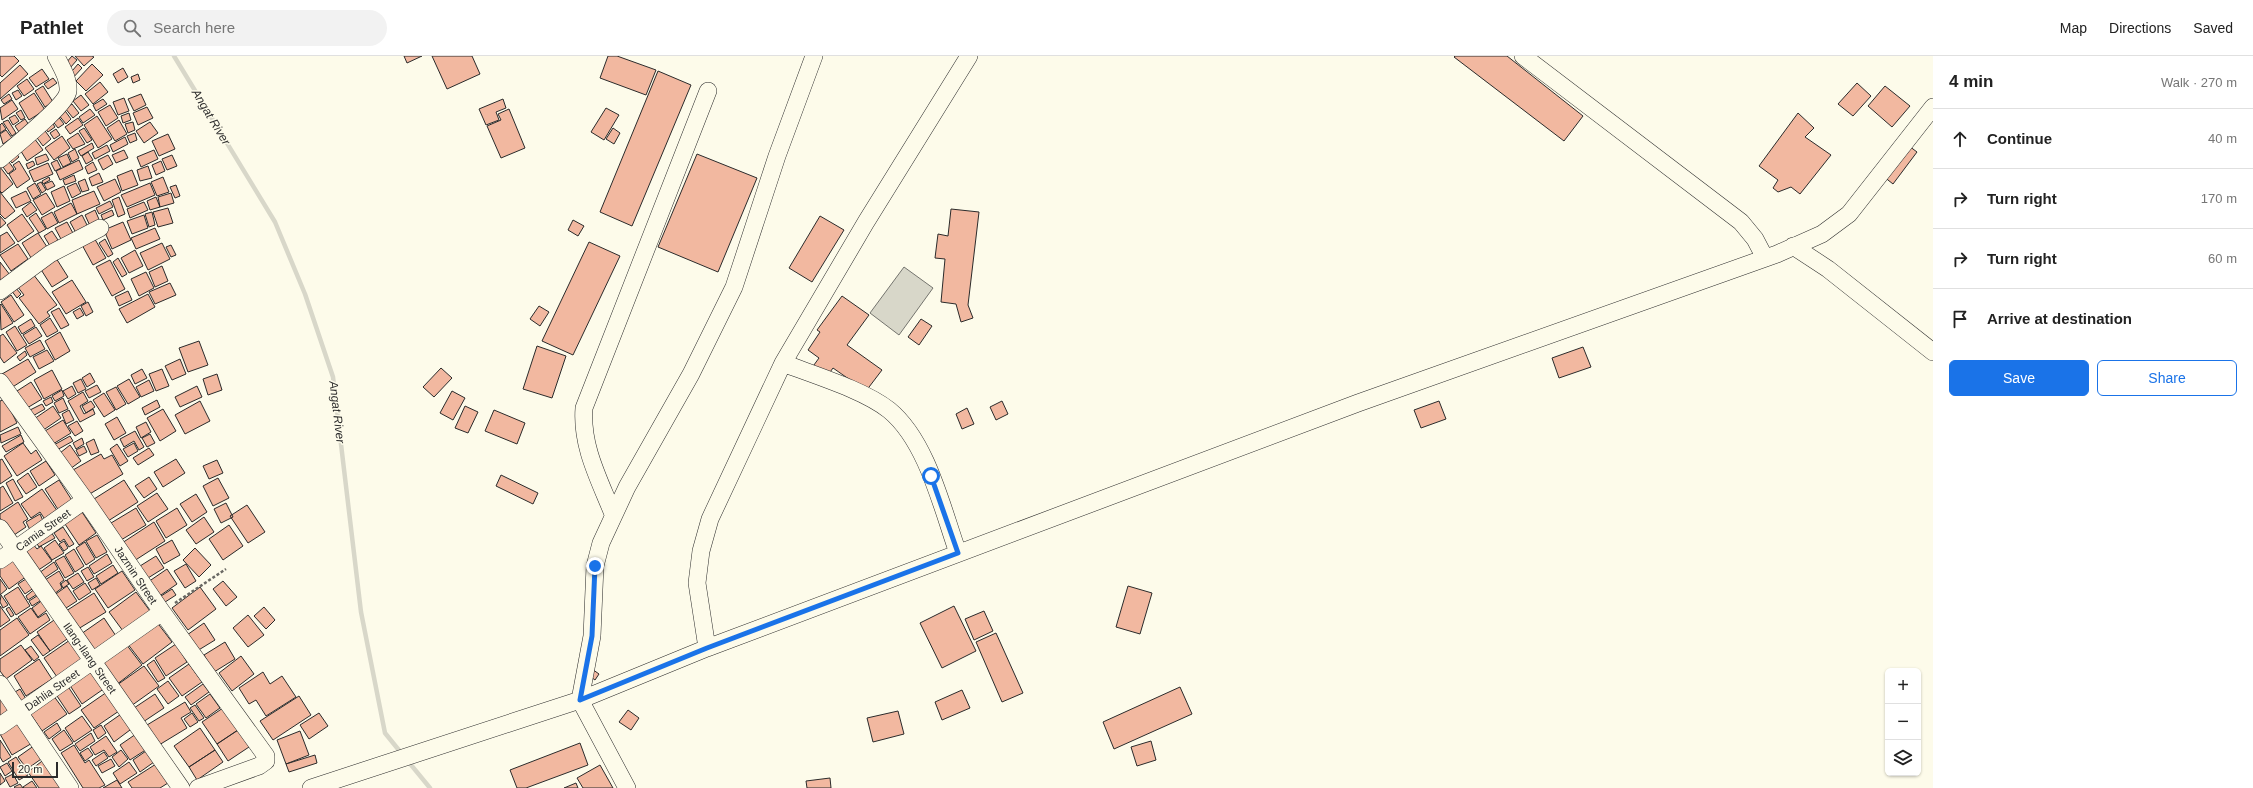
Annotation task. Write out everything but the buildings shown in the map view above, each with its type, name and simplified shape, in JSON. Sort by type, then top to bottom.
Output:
[{"type":"street","points":[[0,159],[61,105],[68,93],[67,79],[56,56]]},
{"type":"street","points":[[627,788],[580,700],[592,636],[595,566],[601,543],[613,514],[691,374],[734,287],[777,156],[814,56]]},
{"type":"street","points":[[707,648],[697,583],[701,551],[710,519],[783,363],[866,222],[969,56]]},
{"type":"street","points":[[1523,56],[1740,222],[1755,239],[1765,258]]},
{"type":"street","points":[[613,514],[587,448],[583,428],[584,408],[708,91]]},
{"type":"street","points":[[311,788],[334,782],[580,700],[707,648],[1358,403],[1777,254],[1792,246],[1822,234],[1849,214],[1933,107]]},
{"type":"street","points":[[0,291],[50,254],[100,228]]},
{"type":"street","points":[[1792,246],[1828,269],[1933,352]]},
{"type":"street","points":[[783,363],[861,394],[888,410],[906,428],[921,452],[931,476],[958,553]]},
{"type":"street","name":"Jazmin Street","points":[[0,382],[85,500],[162,612],[266,756],[266,761],[259,766],[198,788]]},
{"type":"street","name":"Camia Street","points":[[0,560],[85,500]]},
{"type":"street","name":"Ilang-Ilang Street","points":[[0,528],[181,788]]},
{"type":"street","name":"Dahlia Street","points":[[0,726],[162,612]]},
{"type":"street","points":[[0,684],[70,788]]},
{"type":"path","points":[[162,612],[226,570]]},
{"type":"shaded area","points":[[904,267],[933,288],[899,335],[870,313]]},
{"type":"waterway","name":"Angat River","points":[[174,56],[275,222],[305,294],[333,377],[361,612],[385,733],[402,754]]},
{"type":"waterway","name":"Angat River","points":[[407,760],[430,788]]},
{"type":"route","points":[[595,566],[592,636],[580,700],[707,648],[958,553],[931,476]]}]
